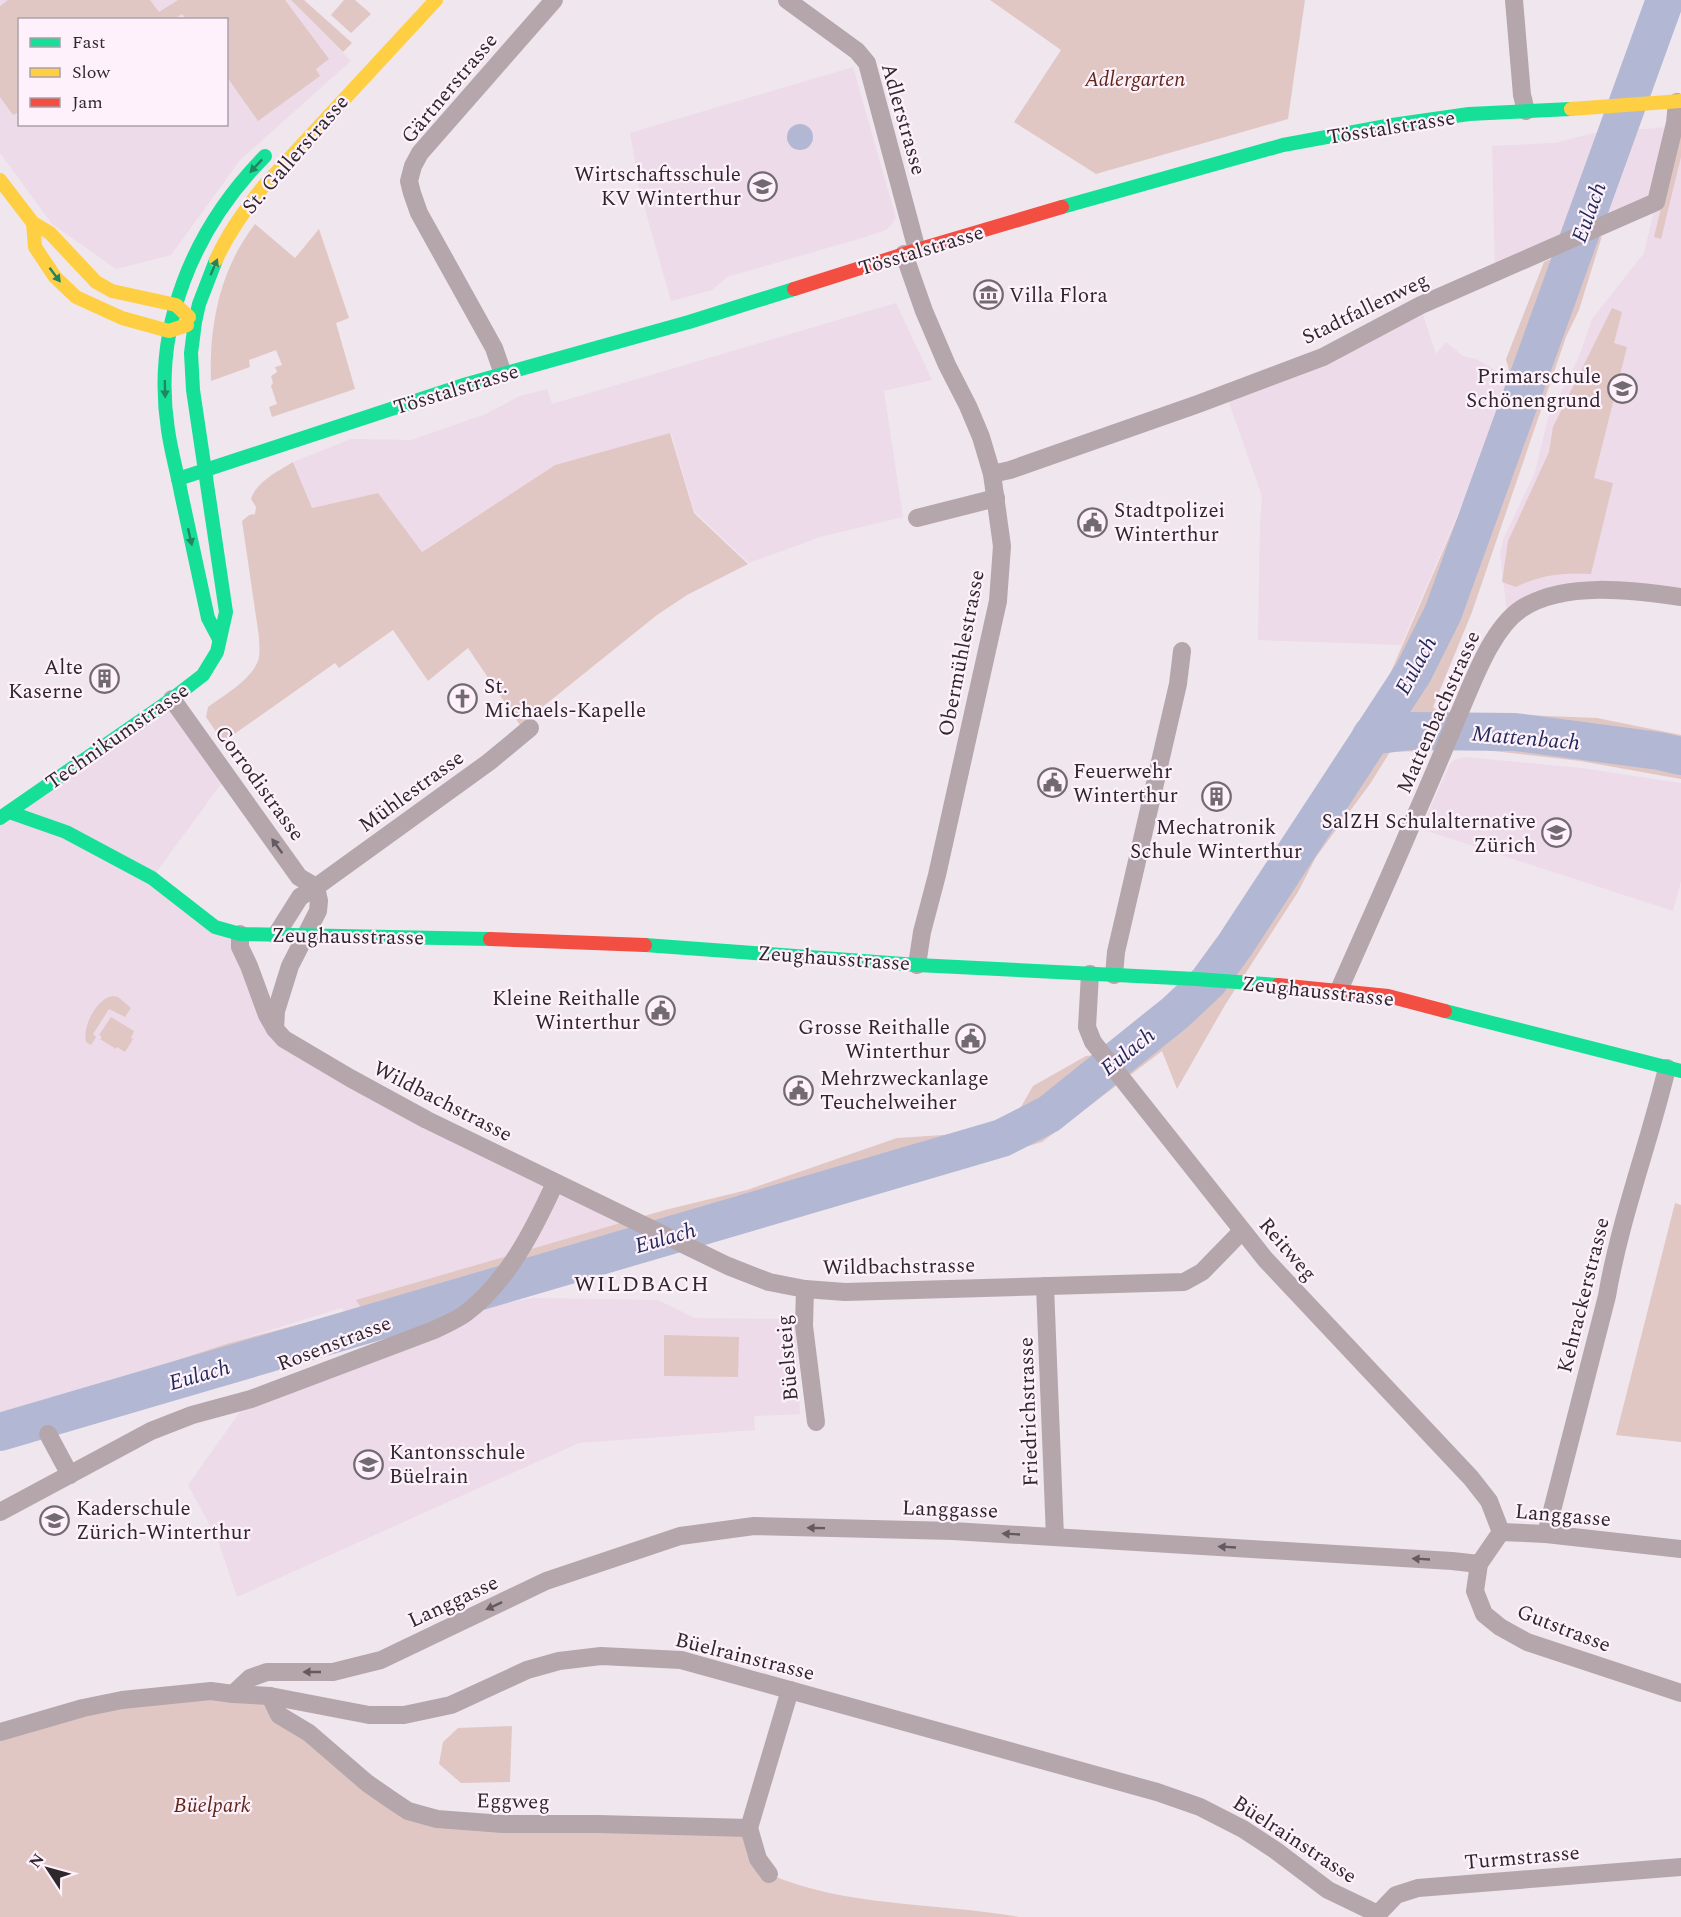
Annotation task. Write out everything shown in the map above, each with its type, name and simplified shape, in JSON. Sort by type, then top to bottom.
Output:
[{"type":"main road","name":"St. Gallerstrasse","points":[[204,470],[193,390],[191,354],[199,304],[222,247],[240,217],[285,161],[436,0]]},
{"type":"main road","name":"St. Gallerstrasse","points":[[318,109],[380,60]]},
{"type":"main road","name":"Tösstalstrasse","points":[[178,479],[308,435],[503,374],[689,322],[910,252],[1282,145],[1469,114],[1679,101]]},
{"type":"main road","name":"St. Gallerstrasse","points":[[178,479],[168,430],[164,373],[169,331],[176,305],[190,265],[208,230],[238,186],[275,147]]},
{"type":"main road","points":[[0,180],[33,223],[50,232],[96,282],[111,291],[176,305],[195,322],[169,331],[122,318],[76,297],[55,277],[35,247],[33,223]]},
{"type":"main road","name":"Technikumstrasse","points":[[5,815],[172,699],[203,675],[218,652],[226,612],[204,470]]},
{"type":"main road","points":[[178,479],[208,618],[219,641]]},
{"type":"main road","name":"Zeughausstrasse","points":[[5,815],[49,825],[104,852],[152,878],[214,927],[240,934],[636,944],[1339,990],[1388,996],[1674,1070]]},
{"type":"street","name":"Gärtnerstrasse","points":[[503,374],[494,348],[419,213],[409,181],[420,153],[554,0]]},
{"type":"street","name":"Adlerstrasse","points":[[787,0],[857,51],[867,63],[910,252]]},
{"type":"street","points":[[1514,0],[1526,111]]},
{"type":"street","name":"Stadtfallenweg","points":[[992,474],[1010,470],[1187,408],[1323,357],[1421,305],[1656,202],[1679,101]]},
{"type":"street","name":"Obermühlestrasse","points":[[910,252],[924,311],[981,437],[992,474],[1002,546],[998,601],[937,875],[922,932],[917,964]]},
{"type":"street","points":[[917,518],[996,498]]},
{"type":"street","name":"Mattenbachstrasse","points":[[1339,990],[1460,713],[1498,632],[1508,620],[1532,603],[1559,593],[1588,590],[1655,593],[1681,597]]},
{"type":"street","points":[[1114,975],[1116,952],[1178,684],[1182,651]]},
{"type":"street","name":"Corrodistrasse","points":[[172,699],[299,877],[316,887]]},
{"type":"street","name":"Mühlestrasse","points":[[276,935],[300,897],[489,762],[530,728]]},
{"type":"street","points":[[275,1029],[276,1011],[290,966],[318,911],[316,887]]},
{"type":"street","name":"Wildbachstrasse","points":[[240,934],[240,947],[267,1015],[284,1039],[427,1120],[728,1266],[770,1282],[805,1289],[845,1293],[1184,1282],[1202,1272],[1242,1230]]},
{"type":"street","points":[[249,966],[258,978],[267,982],[282,977],[290,966]]},
{"type":"street","name":"Reitweg","points":[[1090,974],[1087,1028],[1093,1042],[1265,1259],[1471,1478],[1489,1501],[1501,1532]]},
{"type":"street","name":"Kehrackerstrasse","points":[[1546,1534],[1607,1296],[1613,1263],[1658,1104],[1674,1070]]},
{"type":"street","name":"Rosenstrasse","points":[[0,1512],[151,1431],[251,1399],[434,1330],[466,1312],[489,1291],[511,1263],[537,1222],[555,1183]]},
{"type":"street","name":"Friedrichstrasse","points":[[1046,1286],[1055,1537]]},
{"type":"street","name":"Büelsteig","points":[[805,1289],[804,1326],[816,1422]]},
{"type":"street","points":[[48,1434],[70,1475]]},
{"type":"street","name":"Langgasse","points":[[233,1694],[250,1678],[267,1672],[333,1672],[381,1660],[546,1581],[680,1536],[754,1526],[953,1531],[1479,1564],[1501,1532],[1546,1534],[1681,1549]]},
{"type":"street","name":"Gutstrasse","points":[[1479,1564],[1475,1591],[1484,1614],[1500,1627],[1527,1642],[1681,1693]]},
{"type":"street","name":"Büelrainstrasse","points":[[0,1732],[83,1708],[122,1700],[210,1691],[270,1696],[369,1714],[404,1715],[450,1705],[527,1670],[559,1661],[601,1656],[681,1660],[1157,1791],[1200,1807],[1250,1833],[1328,1890],[1378,1916]]},
{"type":"street","points":[[769,1874],[758,1859],[749,1828],[790,1690]]},
{"type":"street","name":"Eggweg","points":[[270,1696],[279,1715],[309,1733],[375,1788],[408,1811],[437,1819],[503,1824],[749,1828]]},
{"type":"street","name":"Turmstrasse","points":[[1378,1916],[1396,1895],[1418,1888],[1681,1867]]},
{"type":"shaded area","points":[[0,0],[291,0],[351,61],[240,160],[171,255],[116,269],[52,224],[0,153]]},
{"type":"shaded area","name":"Wirtschaftsschule KV Winterthur","points":[[853,67],[896,218],[892,224],[886,230],[862,238],[727,277],[712,290],[671,301],[635,174],[636,167],[630,133]]},
{"type":"shaded area","name":"Primarschule Schönengrund","points":[[1681,126],[1681,597],[1588,590],[1508,620],[1500,554],[1503,540],[1535,472],[1548,418],[1578,359],[1592,319],[1644,253],[1656,202],[1495,272],[1492,146],[1554,143],[1594,133]]},
{"type":"shaded area","points":[[896,303],[932,380],[884,391],[903,517],[820,537],[749,563],[694,511],[671,433],[555,465],[421,552],[378,493],[312,508],[293,462],[351,439],[411,440],[486,414],[520,396],[547,389],[552,404]]},
{"type":"shaded area","points":[[1423,315],[1436,354],[1446,342],[1463,356],[1476,359],[1510,379],[1476,472],[1401,645],[1258,640],[1262,496],[1228,400],[1324,363]]},
{"type":"shaded area","points":[[172,699],[227,776],[152,878],[240,947],[275,1029],[632,1220],[357,1300],[361,1308],[347,1312],[341,1308],[229,1343],[25,1410],[26,1415],[0,1423],[0,818]]},
{"type":"shaded area","name":"SalZH Schulalternative Zürich","points":[[1465,757],[1581,768],[1681,783],[1681,881],[1673,911],[1421,829],[1450,764],[1454,760]]},
{"type":"shaded area","name":"Kantonsschule Büelrain","points":[[534,1298],[658,1300],[695,1318],[795,1319],[800,1414],[754,1416],[755,1430],[579,1443],[237,1597],[218,1540],[188,1485],[242,1409],[434,1340],[458,1328],[488,1306]]},
{"type":"green space","points":[[8,0],[150,0],[159,12],[178,0],[285,0],[329,59],[316,69],[320,76],[258,121],[228,78],[228,18],[185,18],[182,14],[176,18],[18,18],[18,114],[13,115],[0,97],[0,6]]},
{"type":"green space","points":[[291,0],[304,0],[352,43],[343,52]]},
{"type":"green space","points":[[344,0],[355,0],[371,14],[351,33],[331,15]]},
{"type":"green space","name":"Adlergarten","points":[[990,0],[1305,0],[1288,119],[1096,174],[1014,122],[1061,50]]},
{"type":"green space","points":[[1681,136],[1681,157],[1661,239],[1654,237],[1678,140]]},
{"type":"green space","points":[[255,224],[295,258],[319,229],[349,318],[336,323],[355,389],[272,417],[269,407],[277,404],[271,386],[273,383],[271,376],[277,372],[275,367],[282,365],[276,350],[249,360],[250,367],[211,381],[212,339],[219,298],[233,260]]},
{"type":"green space","points":[[1602,236],[1579,310],[1566,337],[1472,612],[1433,707],[1440,713],[1424,751],[1390,752],[1370,784],[1316,857],[1298,892],[1225,1005],[1177,1089],[1162,1051],[1042,1142],[231,1384],[202,1390],[0,1448],[0,1423],[26,1415],[25,1410],[229,1343],[361,1308],[356,1300],[665,1210],[747,1190],[897,1138],[990,1132],[1014,1119],[1033,1086],[1086,1056],[1103,1054],[1196,979],[1381,695],[1477,472],[1511,378],[1506,359],[1544,262]]},
{"type":"green space","points":[[1612,308],[1622,312],[1614,343],[1627,347],[1594,478],[1613,483],[1591,574],[1552,575],[1516,587],[1502,582],[1508,541],[1549,452],[1553,427]]},
{"type":"green space","points":[[670,433],[694,513],[748,564],[687,595],[657,615],[520,725],[468,648],[428,681],[393,630],[339,668],[335,663],[223,742],[206,717],[208,707],[245,679],[252,672],[259,657],[259,637],[242,521],[249,515],[255,514],[256,507],[251,499],[258,487],[281,469],[293,462],[312,508],[378,493],[422,552],[555,465]]},
{"type":"green space","points":[[1472,713],[1597,718],[1681,735],[1681,779],[1580,761],[1459,747]]},
{"type":"green space","points":[[113,996],[118,997],[131,1008],[125,1017],[109,1009],[93,1034],[96,1037],[91,1045],[86,1042],[85,1036],[92,1014],[101,1002]]},
{"type":"green space","points":[[111,1017],[134,1031],[131,1038],[133,1039],[125,1052],[100,1039],[102,1037],[99,1035]]},
{"type":"green space","points":[[1675,1203],[1681,1205],[1681,1442],[1616,1435]]},
{"type":"green space","points":[[664,1335],[739,1337],[738,1377],[664,1376]]},
{"type":"green space","name":"Büelpark","points":[[270,1696],[408,1811],[749,1828],[769,1874],[799,1885],[861,1899],[1019,1917],[0,1917],[0,1732],[83,1708]]},
{"type":"green space","points":[[512,1726],[510,1782],[461,1783],[439,1764],[443,1742],[458,1728]]},
{"type":"water","points":[[800,124],[809,128],[813,137],[809,146],[800,150],[791,146],[787,137],[791,128]]},
{"type":"waterway","name":"Eulach","points":[[0,1432],[1002,1138],[1049,1114],[1175,1013],[1208,982],[1235,945],[1413,673],[1443,613],[1665,0]]},
{"type":"waterway","name":"Mattenbach","points":[[1371,736],[1410,731],[1515,732],[1659,751],[1681,756]]},
{"type":"traffic: fast","points":[[1062,207],[1283,145],[1392,125],[1469,114],[1571,109]]},
{"type":"traffic: fast","points":[[219,639],[208,618],[169,438],[165,392],[166,354],[173,317],[198,248],[217,215],[265,156]]},
{"type":"traffic: fast","points":[[0,818],[172,699],[203,675],[217,652],[226,612],[193,390],[191,353],[199,304],[216,260]]},
{"type":"traffic: fast","points":[[178,479],[467,384],[689,322],[794,289]]},
{"type":"traffic: fast","points":[[9,812],[66,832],[152,878],[215,927],[240,934],[490,939]]},
{"type":"traffic: fast","points":[[645,945],[917,965],[1278,985]]},
{"type":"traffic: fast","points":[[1445,1011],[1681,1071]]},
{"type":"traffic: slow","points":[[216,260],[237,222],[263,187],[436,0]]},
{"type":"traffic: slow","points":[[1571,109],[1681,101]]},
{"type":"traffic: slow","points":[[0,180],[33,223],[50,233],[96,282],[112,291],[176,305],[189,317]]},
{"type":"traffic: slow","points":[[33,223],[35,247],[55,277],[76,297],[122,318],[169,331],[187,325]]},
{"type":"traffic: jam","points":[[794,289],[1062,207]]},
{"type":"traffic: jam","points":[[490,939],[645,945]]},
{"type":"traffic: jam","points":[[1278,985],[1388,996],[1445,1011]]},
{"type":"place","name":"Wirtschaftsschule KV Winterthur","points":[[762,186]]},
{"type":"place","name":"Villa Flora","points":[[988,295]]},
{"type":"place","name":"Primarschule Schönengrund","points":[[1622,388]]},
{"type":"place","name":"Stadtpolizei Winterthur","points":[[1093,522]]},
{"type":"place","name":"Alte Kaserne","points":[[104,679]]},
{"type":"place","name":"St. Michaels-Kapelle","points":[[463,698]]},
{"type":"place","name":"Feuerwehr Winterthur","points":[[1052,783]]},
{"type":"place","name":"Mechatronik Schule Winterthur","points":[[1216,796]]},
{"type":"place","name":"SalZH Schulalternative Zürich","points":[[1557,833]]},
{"type":"place","name":"Kleine Reithalle Winterthur","points":[[661,1010]]},
{"type":"place","name":"Grosse Reithalle Winterthur","points":[[971,1039]]},
{"type":"place","name":"Mehrzweckanlage Teuchelweiher","points":[[799,1090]]},
{"type":"place","name":"Kantonsschule Büelrain","points":[[368,1464]]},
{"type":"place","name":"Kaderschule Zürich-Winterthur","points":[[55,1520]]},
{"type":"district","name":"WILDBACH","points":[[642,1283]]}]
